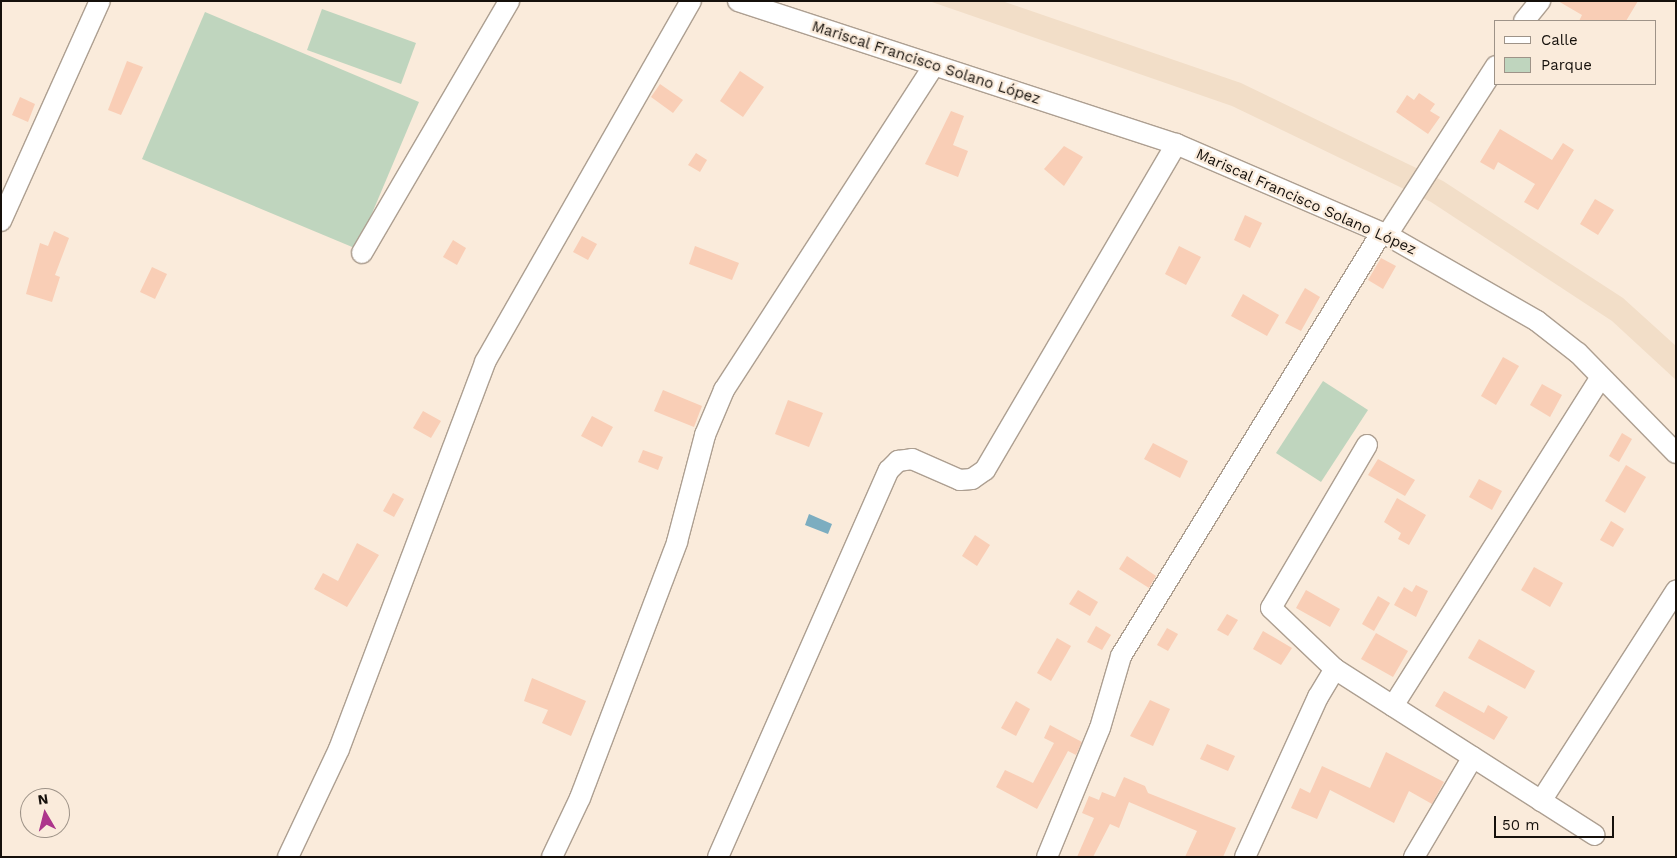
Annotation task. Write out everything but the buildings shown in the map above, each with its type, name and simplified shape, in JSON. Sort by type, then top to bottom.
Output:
[{"type":"street","points":[[1,221],[100,1]]},
{"type":"street","points":[[362,253],[509,1]]},
{"type":"street","points":[[288,857],[339,749],[485,362],[691,1]]},
{"type":"street","name":"Mariscal Francisco Solano López","points":[[738,1],[1176,144],[1384,234],[1537,321],[1601,377],[1676,453]]},
{"type":"street","points":[[1525,20],[1540,1]]},
{"type":"street","points":[[552,857],[580,798],[677,542],[705,435],[724,390],[934,66]]},
{"type":"street","points":[[1047,857],[1102,722],[1118,663],[1384,234],[1494,69]]},
{"type":"street","points":[[718,857],[889,470],[898,461],[912,459],[960,480],[982,474],[1176,144]]},
{"type":"street","points":[[1394,706],[1601,377]]},
{"type":"street","points":[[1367,445],[1271,608],[1335,669],[1595,835]]},
{"type":"street","points":[[1541,800],[1676,591]]},
{"type":"street","points":[[1245,857],[1318,697],[1335,669]]},
{"type":"street","points":[[1414,857],[1473,757]]},
{"type":"shaded area","points":[[929,1],[1002,1],[1241,83],[1443,181],[1623,298],[1676,346],[1676,380],[1612,321],[1431,202],[1232,106]]},
{"type":"green space","points":[[322,9],[416,43],[401,84],[307,50]]},
{"type":"green space","points":[[205,12],[419,102],[357,249],[142,159]]},
{"type":"green space","points":[[1323,381],[1368,410],[1321,482],[1276,453]]},
{"type":"water","points":[[809,514],[832,524],[828,534],[805,525]]}]
